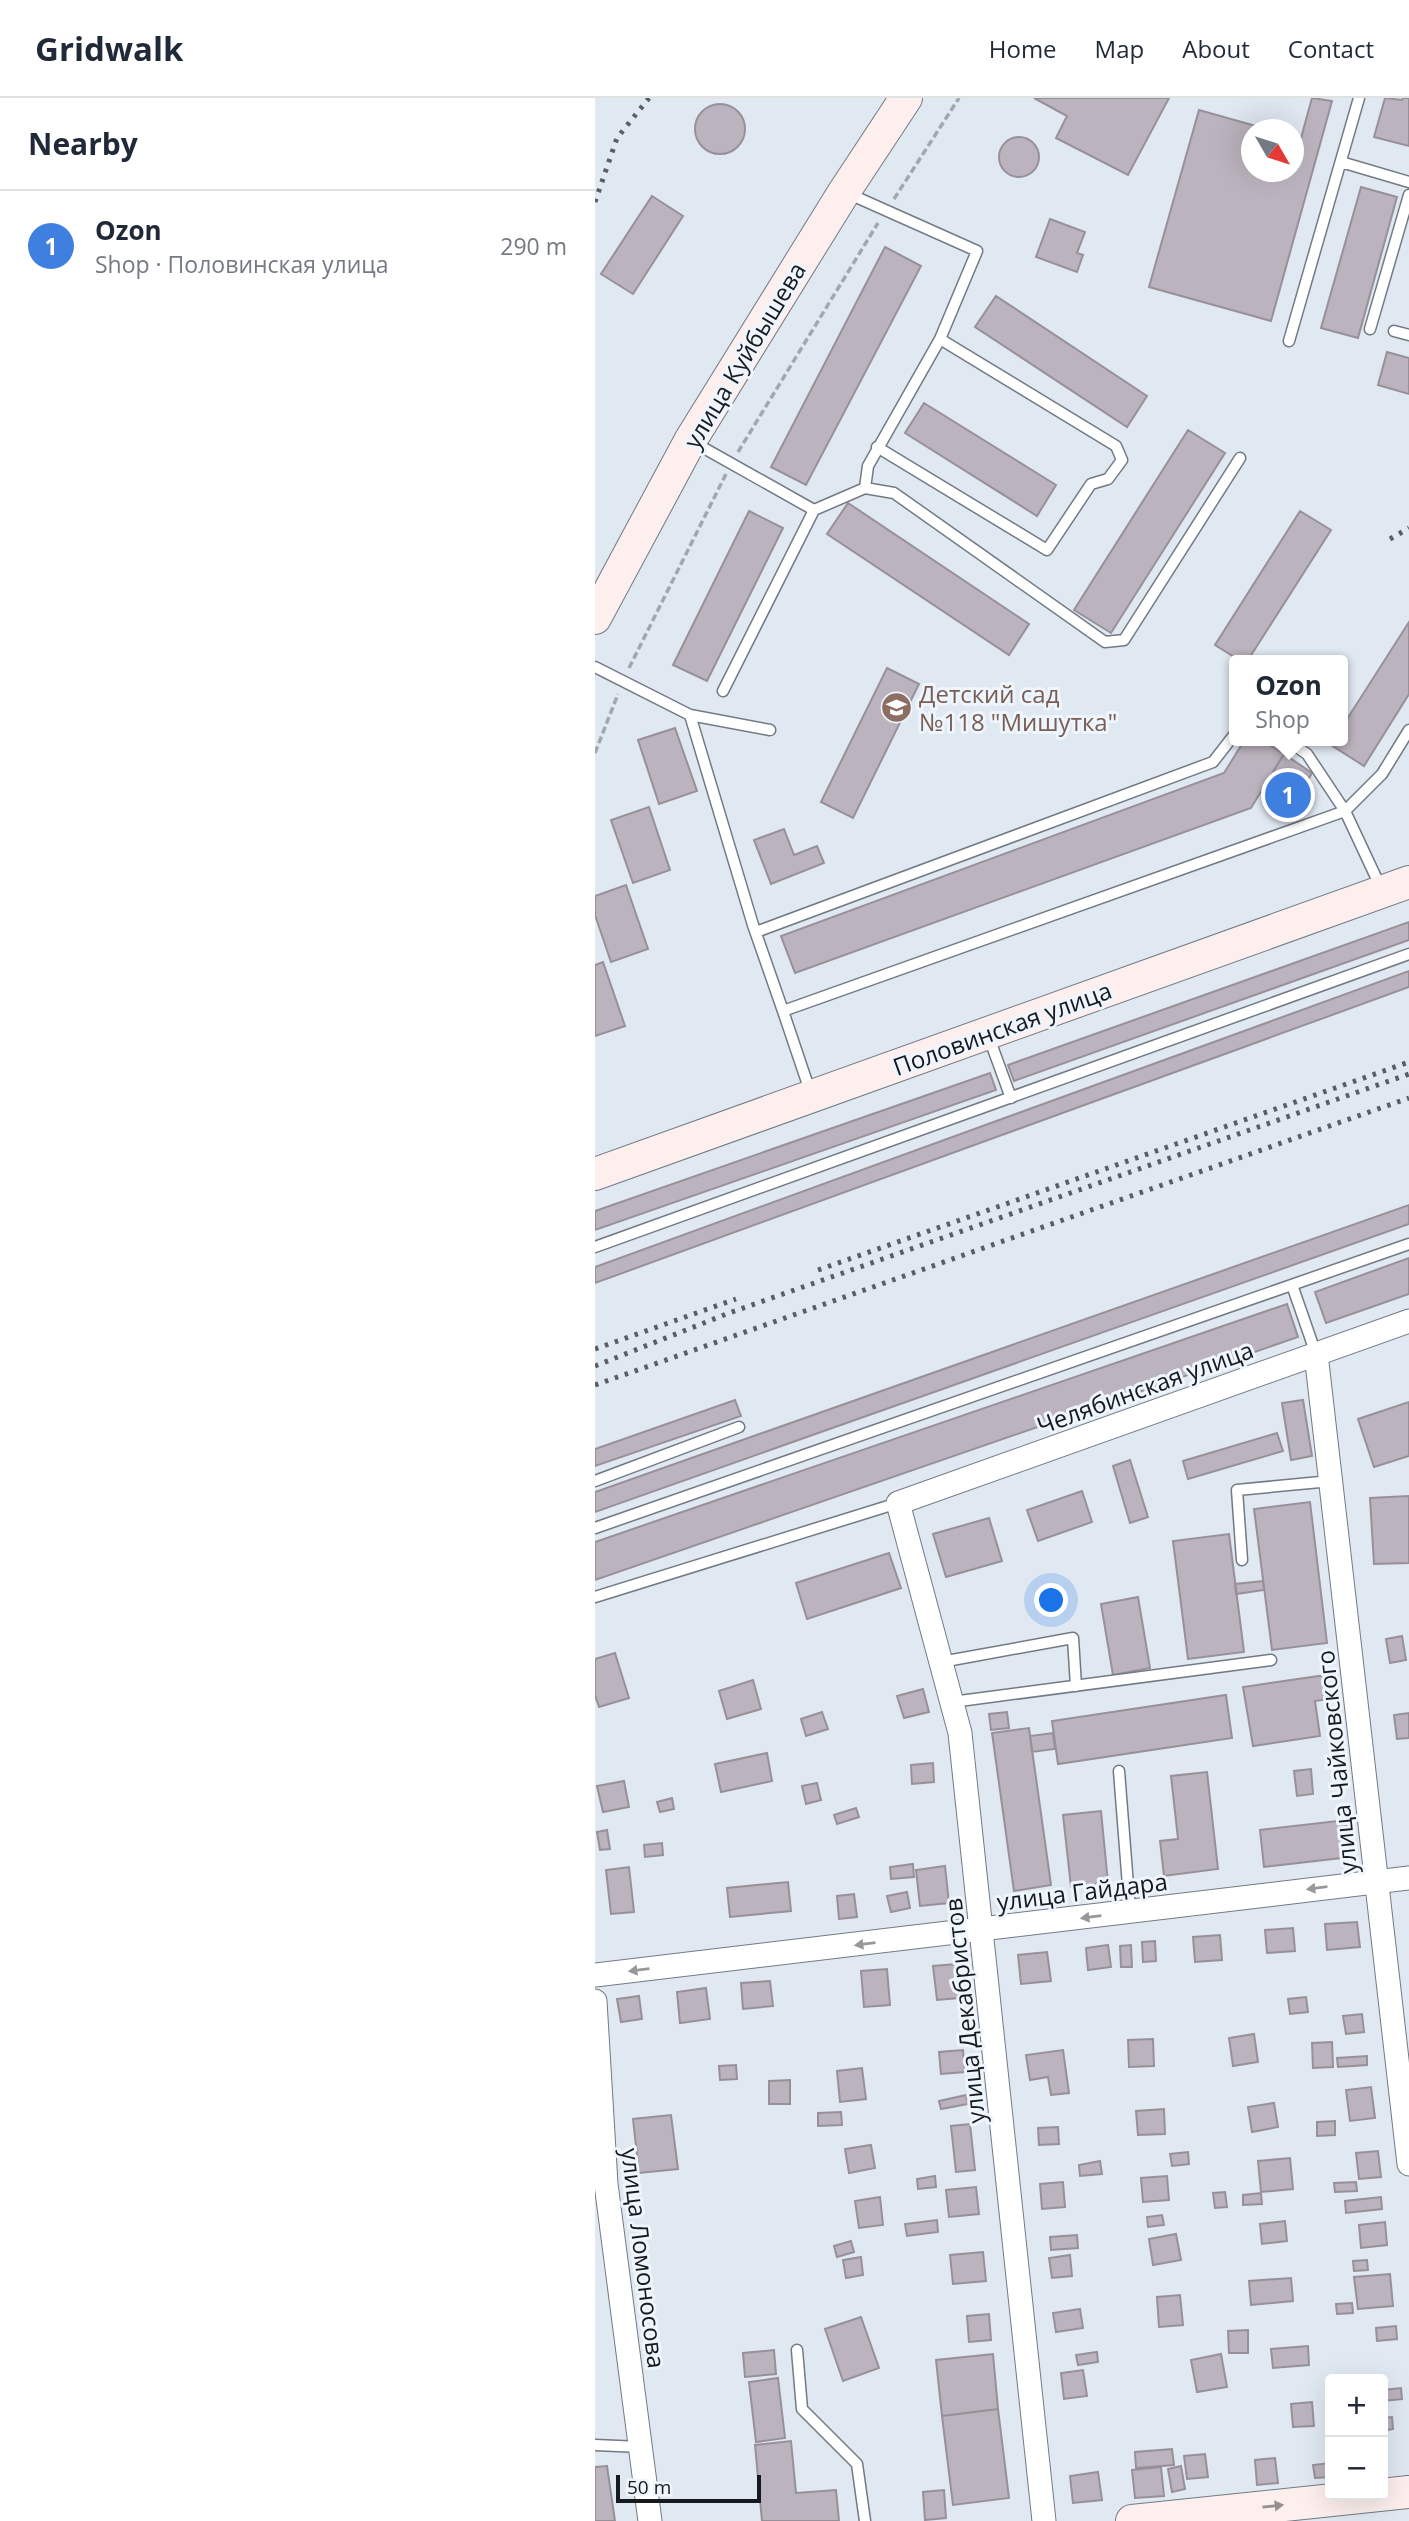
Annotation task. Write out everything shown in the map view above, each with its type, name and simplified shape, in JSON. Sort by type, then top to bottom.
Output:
[{"type":"main road","name":"улица Куйбышева","points":[[595,618],[691,441],[844,192],[906,98]]},
{"type":"main road","name":"Половинская улица","points":[[595,1174],[1396,888]]},
{"type":"main road","points":[[1132,2521],[1409,2492]]},
{"type":"street","name":"Челябинская улица","points":[[898,1503],[1409,1321]]},
{"type":"street","name":"улица Чайковского","points":[[1316,1354],[1409,2164]]},
{"type":"street","name":"улица Декабристов","points":[[898,1503],[960,1733],[1044,2521]]},
{"type":"street","name":"улица Гайдара","points":[[595,1975],[1409,1878]]},
{"type":"street","name":"улица Ломоносова","points":[[595,2001],[600,2184],[642,2447],[650,2521]]},
{"type":"lane","points":[[1289,341],[1359,98]]},
{"type":"lane","points":[[1341,162],[1409,183]]},
{"type":"lane","points":[[844,192],[977,251],[940,339],[868,466],[865,488]]},
{"type":"lane","points":[[1370,329],[1409,195]]},
{"type":"lane","points":[[1394,331],[1409,335]]},
{"type":"lane","points":[[877,447],[1047,550],[1091,484],[1108,479],[1122,460],[1116,446],[940,339]]},
{"type":"lane","points":[[691,441],[814,510]]},
{"type":"lane","points":[[723,691],[814,510],[865,488],[894,493],[1105,642],[1124,640],[1240,458]]},
{"type":"lane","points":[[595,667],[690,715],[771,730]]},
{"type":"lane","points":[[690,715],[756,932],[812,1096]]},
{"type":"lane","points":[[783,1011],[1345,811],[1382,774],[1409,730]]},
{"type":"lane","points":[[756,932],[1213,762],[1229,741]]},
{"type":"lane","points":[[1295,746],[1307,754],[1396,888]]},
{"type":"lane","points":[[595,1247],[1409,954]]},
{"type":"lane","points":[[988,1033],[1011,1098]]},
{"type":"lane","points":[[595,1528],[1409,1244]]},
{"type":"lane","points":[[1292,1284],[1316,1354]]},
{"type":"lane","points":[[595,1480],[739,1427]]},
{"type":"lane","points":[[1242,1560],[1237,1490],[1331,1481]]},
{"type":"lane","points":[[595,1597],[898,1503]]},
{"type":"lane","points":[[941,1662],[1073,1638],[1076,1686]]},
{"type":"lane","points":[[952,1702],[1271,1660]]},
{"type":"lane","points":[[1119,1771],[1130,1912]]},
{"type":"lane","points":[[797,2350],[802,2409],[857,2464],[865,2521]]},
{"type":"lane","points":[[595,2445],[642,2447]]},
{"type":"path","points":[[893,200],[959,98]]},
{"type":"path","points":[[595,753],[623,681],[731,464],[879,222]]},
{"type":"building","points":[[1034,98],[1169,98],[1128,175],[1056,138],[1067,116]]},
{"type":"building","points":[[1312,98],[1332,101],[1271,321],[1149,287],[1199,110],[1241,122],[1241,182],[1304,182],[1304,127]]},
{"type":"building","points":[[1385,98],[1409,98],[1409,146],[1374,137]]},
{"type":"building","points":[[720,104],[737,112],[745,129],[737,146],[720,154],[703,146],[695,129],[703,112]]},
{"type":"building","points":[[1019,137],[1027,138],[1033,143],[1038,149],[1038,165],[1033,171],[1027,176],[1019,177],[1011,176],[1005,171],[1000,165],[999,157],[1000,149],[1005,143],[1011,138]]},
{"type":"building","points":[[1361,187],[1397,197],[1358,338],[1321,328]]},
{"type":"building","points":[[652,196],[683,216],[633,294],[601,274]]},
{"type":"building","points":[[1050,219],[1085,232],[1077,253],[1083,255],[1077,272],[1036,257]]},
{"type":"building","points":[[885,247],[921,266],[806,485],[771,467]]},
{"type":"building","points":[[996,296],[1147,396],[1127,427],[975,327]]},
{"type":"building","points":[[1387,352],[1409,358],[1409,394],[1378,385]]},
{"type":"building","points":[[924,403],[1056,485],[1037,516],[905,433]]},
{"type":"building","points":[[1188,430],[1225,453],[1111,633],[1074,610]]},
{"type":"building","points":[[848,503],[1029,624],[1009,655],[827,534]]},
{"type":"building","points":[[749,511],[783,528],[707,681],[673,665]]},
{"type":"building","points":[[1300,511],[1331,530],[1251,655],[1231,655],[1215,645]]},
{"type":"building","points":[[1409,622],[1409,694],[1364,766],[1333,746],[1348,746],[1348,718]]},
{"type":"building","points":[[887,668],[919,684],[853,818],[821,802]]},
{"type":"building","points":[[675,728],[697,791],[659,804],[638,740]]},
{"type":"building","points":[[1241,746],[1271,746],[1284,754],[1251,808],[795,973],[781,936],[1224,773]]},
{"type":"building","points":[[1284,754],[1312,773],[1292,806],[1263,788]]},
{"type":"building","points":[[649,807],[670,870],[633,883],[611,820]]},
{"type":"building","points":[[784,829],[794,855],[817,846],[824,863],[771,884],[754,840]]},
{"type":"building","points":[[626,885],[648,949],[611,962],[595,915],[595,896]]},
{"type":"building","points":[[1409,922],[1409,940],[1014,1081],[1008,1065]]},
{"type":"building","points":[[603,962],[625,1026],[595,1036],[595,965]]},
{"type":"building","points":[[1409,971],[1409,987],[595,1283],[595,1267]]},
{"type":"building","points":[[990,1073],[996,1090],[595,1230],[595,1211]]},
{"type":"building","points":[[1409,1205],[1409,1224],[595,1512],[595,1492]]},
{"type":"building","points":[[1409,1258],[1409,1294],[1326,1323],[1315,1292]]},
{"type":"building","points":[[1287,1304],[1298,1337],[595,1580],[595,1542]]},
{"type":"building","points":[[735,1400],[741,1416],[595,1466],[595,1449]]},
{"type":"building","points":[[1303,1400],[1312,1456],[1291,1460],[1282,1403]]},
{"type":"building","points":[[1409,1402],[1409,1456],[1374,1467],[1358,1419]]},
{"type":"building","points":[[1277,1433],[1283,1451],[1188,1479],[1183,1461]]},
{"type":"building","points":[[1130,1460],[1148,1517],[1130,1523],[1113,1466]]},
{"type":"building","points":[[1082,1491],[1092,1522],[1038,1541],[1027,1510]]},
{"type":"building","points":[[1409,1496],[1409,1563],[1374,1564],[1370,1498]]},
{"type":"building","points":[[1310,1502],[1327,1643],[1272,1650],[1254,1509]]},
{"type":"building","points":[[989,1518],[1002,1561],[946,1577],[933,1534]]},
{"type":"building","points":[[1229,1534],[1244,1652],[1188,1659],[1173,1541]]},
{"type":"building","points":[[889,1553],[901,1588],[807,1619],[796,1583]]},
{"type":"building","points":[[1263,1581],[1264,1590],[1236,1594],[1235,1584]]},
{"type":"building","points":[[1138,1597],[1150,1668],[1113,1675],[1101,1604]]},
{"type":"building","points":[[1402,1636],[1406,1660],[1390,1663],[1386,1639]]},
{"type":"building","points":[[615,1653],[629,1698],[599,1707],[595,1695],[595,1659]]},
{"type":"building","points":[[1326,1675],[1329,1699],[1315,1701],[1320,1736],[1253,1746],[1243,1687]]},
{"type":"building","points":[[753,1680],[761,1709],[727,1719],[719,1691]]},
{"type":"building","points":[[923,1689],[929,1712],[904,1718],[897,1696]]},
{"type":"building","points":[[1226,1695],[1232,1738],[1058,1764],[1052,1721]]},
{"type":"building","points":[[822,1712],[828,1729],[806,1736],[801,1719]]},
{"type":"building","points":[[1007,1712],[1009,1728],[991,1730],[989,1714]]},
{"type":"building","points":[[1409,1713],[1409,1738],[1397,1739],[1394,1715]]},
{"type":"building","points":[[1029,1728],[1051,1885],[1014,1891],[992,1733]]},
{"type":"building","points":[[1053,1733],[1055,1749],[1032,1752],[1030,1736]]},
{"type":"building","points":[[767,1753],[772,1781],[721,1792],[715,1764]]},
{"type":"building","points":[[933,1763],[934,1782],[912,1784],[911,1765]]},
{"type":"building","points":[[1311,1769],[1313,1794],[1297,1796],[1294,1771]]},
{"type":"building","points":[[1207,1772],[1218,1869],[1164,1876],[1160,1841],[1178,1839],[1171,1776]]},
{"type":"building","points":[[624,1781],[629,1807],[603,1812],[597,1786]]},
{"type":"building","points":[[817,1783],[821,1800],[806,1804],[802,1786]]},
{"type":"building","points":[[672,1798],[674,1809],[660,1812],[657,1802]]},
{"type":"building","points":[[856,1808],[859,1817],[837,1824],[834,1815]]},
{"type":"building","points":[[1101,1811],[1108,1883],[1071,1887],[1063,1815]]},
{"type":"building","points":[[1346,1820],[1350,1857],[1264,1867],[1260,1830]]},
{"type":"building","points":[[607,1830],[610,1849],[600,1850],[597,1832]]},
{"type":"building","points":[[662,1843],[663,1855],[645,1857],[644,1845]]},
{"type":"building","points":[[913,1864],[914,1877],[891,1879],[890,1867]]},
{"type":"building","points":[[945,1866],[949,1903],[920,1906],[916,1870]]},
{"type":"building","points":[[629,1867],[634,1912],[611,1914],[606,1870]]},
{"type":"building","points":[[788,1882],[791,1911],[730,1917],[727,1888]]},
{"type":"building","points":[[907,1892],[910,1908],[891,1912],[887,1896]]},
{"type":"building","points":[[854,1894],[857,1917],[839,1919],[837,1896]]},
{"type":"building","points":[[1357,1922],[1360,1947],[1327,1950],[1325,1924]]},
{"type":"building","points":[[1293,1928],[1295,1951],[1267,1953],[1265,1930]]},
{"type":"building","points":[[1220,1935],[1222,1960],[1195,1962],[1193,1937]]},
{"type":"building","points":[[1155,1941],[1156,1961],[1143,1962],[1142,1942]]},
{"type":"building","points":[[1108,1945],[1111,1967],[1088,1970],[1086,1948]]},
{"type":"building","points":[[1131,1945],[1132,1967],[1121,1967],[1120,1946]]},
{"type":"building","points":[[1047,1952],[1051,1981],[1021,1984],[1018,1955]]},
{"type":"building","points":[[956,1964],[959,1998],[937,2000],[933,1966]]},
{"type":"building","points":[[887,1969],[890,2005],[864,2007],[861,1971]]},
{"type":"building","points":[[770,1981],[773,2006],[743,2009],[741,1983]]},
{"type":"building","points":[[706,1988],[710,2019],[680,2023],[677,1992]]},
{"type":"building","points":[[639,1996],[642,2019],[621,2022],[617,1999]]},
{"type":"building","points":[[1306,1997],[1308,2012],[1290,2014],[1288,1999]]},
{"type":"building","points":[[1362,2014],[1364,2032],[1346,2034],[1343,2016]]},
{"type":"building","points":[[1254,2034],[1258,2062],[1233,2066],[1229,2038]]},
{"type":"building","points":[[1153,2039],[1154,2066],[1129,2067],[1128,2040]]},
{"type":"building","points":[[1332,2042],[1333,2067],[1313,2068],[1312,2043]]},
{"type":"building","points":[[963,2050],[965,2072],[941,2074],[939,2052]]},
{"type":"building","points":[[1063,2050],[1069,2093],[1051,2095],[1048,2077],[1030,2080],[1026,2055]]},
{"type":"building","points":[[1367,2056],[1367,2065],[1338,2067],[1337,2058]]},
{"type":"building","points":[[736,2065],[737,2079],[720,2080],[719,2066]]},
{"type":"building","points":[[862,2068],[866,2099],[840,2102],[837,2071]]},
{"type":"building","points":[[790,2080],[790,2104],[769,2104],[769,2081]]},
{"type":"building","points":[[1371,2087],[1375,2118],[1350,2121],[1346,2090]]},
{"type":"building","points":[[966,2095],[968,2104],[941,2109],[939,2101]]},
{"type":"building","points":[[1274,2103],[1278,2127],[1252,2132],[1248,2107]]},
{"type":"building","points":[[1164,2109],[1165,2134],[1138,2135],[1136,2111]]},
{"type":"building","points":[[841,2112],[842,2125],[818,2126],[818,2113]]},
{"type":"building","points":[[671,2115],[678,2169],[639,2173],[633,2119]]},
{"type":"building","points":[[1335,2121],[1335,2135],[1317,2136],[1317,2122]]},
{"type":"building","points":[[970,2124],[975,2170],[956,2172],[951,2126]]},
{"type":"building","points":[[1058,2127],[1059,2144],[1039,2145],[1038,2128]]},
{"type":"building","points":[[871,2145],[875,2168],[849,2173],[845,2149]]},
{"type":"building","points":[[1378,2151],[1381,2177],[1359,2179],[1356,2153]]},
{"type":"building","points":[[1188,2152],[1189,2164],[1172,2166],[1170,2154]]},
{"type":"building","points":[[1290,2158],[1293,2189],[1261,2192],[1258,2161]]},
{"type":"building","points":[[1100,2161],[1102,2174],[1080,2176],[1079,2165]]},
{"type":"building","points":[[935,2176],[936,2187],[918,2189],[917,2179]]},
{"type":"building","points":[[1167,2176],[1169,2200],[1143,2202],[1141,2178]]},
{"type":"building","points":[[1063,2182],[1065,2207],[1042,2209],[1040,2184]]},
{"type":"building","points":[[1356,2182],[1357,2191],[1335,2192],[1334,2183]]},
{"type":"building","points":[[976,2187],[979,2214],[949,2217],[946,2190]]},
{"type":"building","points":[[1225,2192],[1227,2207],[1215,2208],[1213,2193]]},
{"type":"building","points":[[1261,2193],[1262,2204],[1243,2205],[1243,2195]]},
{"type":"building","points":[[880,2197],[883,2225],[859,2228],[855,2201]]},
{"type":"building","points":[[1381,2197],[1382,2209],[1346,2213],[1345,2201]]},
{"type":"building","points":[[1162,2215],[1164,2225],[1148,2227],[1147,2217]]},
{"type":"building","points":[[937,2220],[938,2232],[907,2236],[905,2224]]},
{"type":"building","points":[[1285,2221],[1287,2241],[1262,2244],[1260,2224]]},
{"type":"building","points":[[1385,2222],[1387,2245],[1361,2248],[1359,2225]]},
{"type":"building","points":[[1176,2234],[1181,2260],[1153,2265],[1149,2239]]},
{"type":"building","points":[[1077,2235],[1078,2248],[1051,2250],[1050,2237]]},
{"type":"building","points":[[851,2241],[854,2252],[837,2257],[834,2246]]},
{"type":"building","points":[[983,2252],[986,2281],[953,2284],[950,2255]]},
{"type":"building","points":[[1070,2255],[1072,2276],[1052,2278],[1049,2258]]},
{"type":"building","points":[[861,2257],[863,2275],[846,2278],[843,2260]]},
{"type":"building","points":[[1367,2260],[1368,2270],[1354,2271],[1353,2261]]},
{"type":"building","points":[[1390,2274],[1393,2306],[1358,2309],[1354,2277]]},
{"type":"building","points":[[1291,2278],[1293,2301],[1251,2305],[1249,2281]]},
{"type":"building","points":[[1180,2295],[1183,2325],[1159,2327],[1157,2297]]},
{"type":"building","points":[[1352,2303],[1353,2313],[1337,2314],[1336,2304]]},
{"type":"building","points":[[1080,2309],[1083,2328],[1056,2332],[1053,2313]]},
{"type":"building","points":[[989,2314],[991,2340],[969,2342],[967,2316]]},
{"type":"building","points":[[861,2317],[879,2368],[843,2381],[825,2329]]},
{"type":"building","points":[[1396,2326],[1397,2339],[1377,2341],[1376,2328]]},
{"type":"building","points":[[1248,2330],[1248,2353],[1229,2353],[1228,2331]]},
{"type":"building","points":[[1308,2346],[1309,2365],[1273,2368],[1271,2349]]},
{"type":"building","points":[[774,2350],[776,2374],[745,2377],[743,2353]]},
{"type":"building","points":[[1097,2352],[1098,2362],[1078,2365],[1076,2355]]},
{"type":"building","points":[[993,2354],[998,2409],[942,2416],[936,2360]]},
{"type":"building","points":[[1221,2354],[1227,2387],[1197,2392],[1191,2360]]},
{"type":"building","points":[[1083,2370],[1087,2396],[1064,2399],[1061,2373]]},
{"type":"building","points":[[778,2378],[785,2438],[756,2442],[749,2382]]},
{"type":"building","points":[[1401,2388],[1402,2399],[1388,2400],[1388,2389]]},
{"type":"building","points":[[1312,2402],[1314,2426],[1293,2427],[1291,2404]]},
{"type":"building","points":[[998,2409],[1009,2498],[953,2505],[942,2416]]},
{"type":"building","points":[[1388,2417],[1392,2417],[1393,2429],[1388,2430]]},
{"type":"building","points":[[791,2441],[796,2493],[836,2490],[839,2521],[762,2521],[755,2445]]},
{"type":"building","points":[[1172,2449],[1174,2465],[1136,2468],[1135,2452]]},
{"type":"building","points":[[1205,2454],[1208,2477],[1187,2479],[1184,2456]]},
{"type":"building","points":[[1275,2458],[1278,2483],[1257,2485],[1255,2460]]},
{"type":"building","points":[[1325,2464],[1325,2477],[1315,2478],[1313,2465]]},
{"type":"building","points":[[607,2466],[615,2521],[595,2521],[595,2467]]},
{"type":"building","points":[[1181,2466],[1185,2489],[1172,2492],[1168,2469]]},
{"type":"building","points":[[1161,2467],[1164,2496],[1135,2498],[1132,2470]]},
{"type":"building","points":[[1098,2472],[1102,2500],[1073,2503],[1070,2476]]},
{"type":"building","points":[[944,2490],[946,2518],[925,2520],[923,2492]]},
{"type":"railway","points":[[595,202],[617,138],[649,98]]},
{"type":"railway","points":[[1390,539],[1409,528]]},
{"type":"railway","points":[[818,1270],[1409,1062]]},
{"type":"railway","points":[[595,1366],[729,1313],[1409,1074]]},
{"type":"railway","points":[[595,1385],[1409,1098]]},
{"type":"railway","points":[[595,1349],[736,1299]]},
{"type":"place","name":"Детский сад №118 \"Мишутка\"","points":[[896,707]]},
{"type":"place","name":"Ozon","points":[[1288,795]]}]
